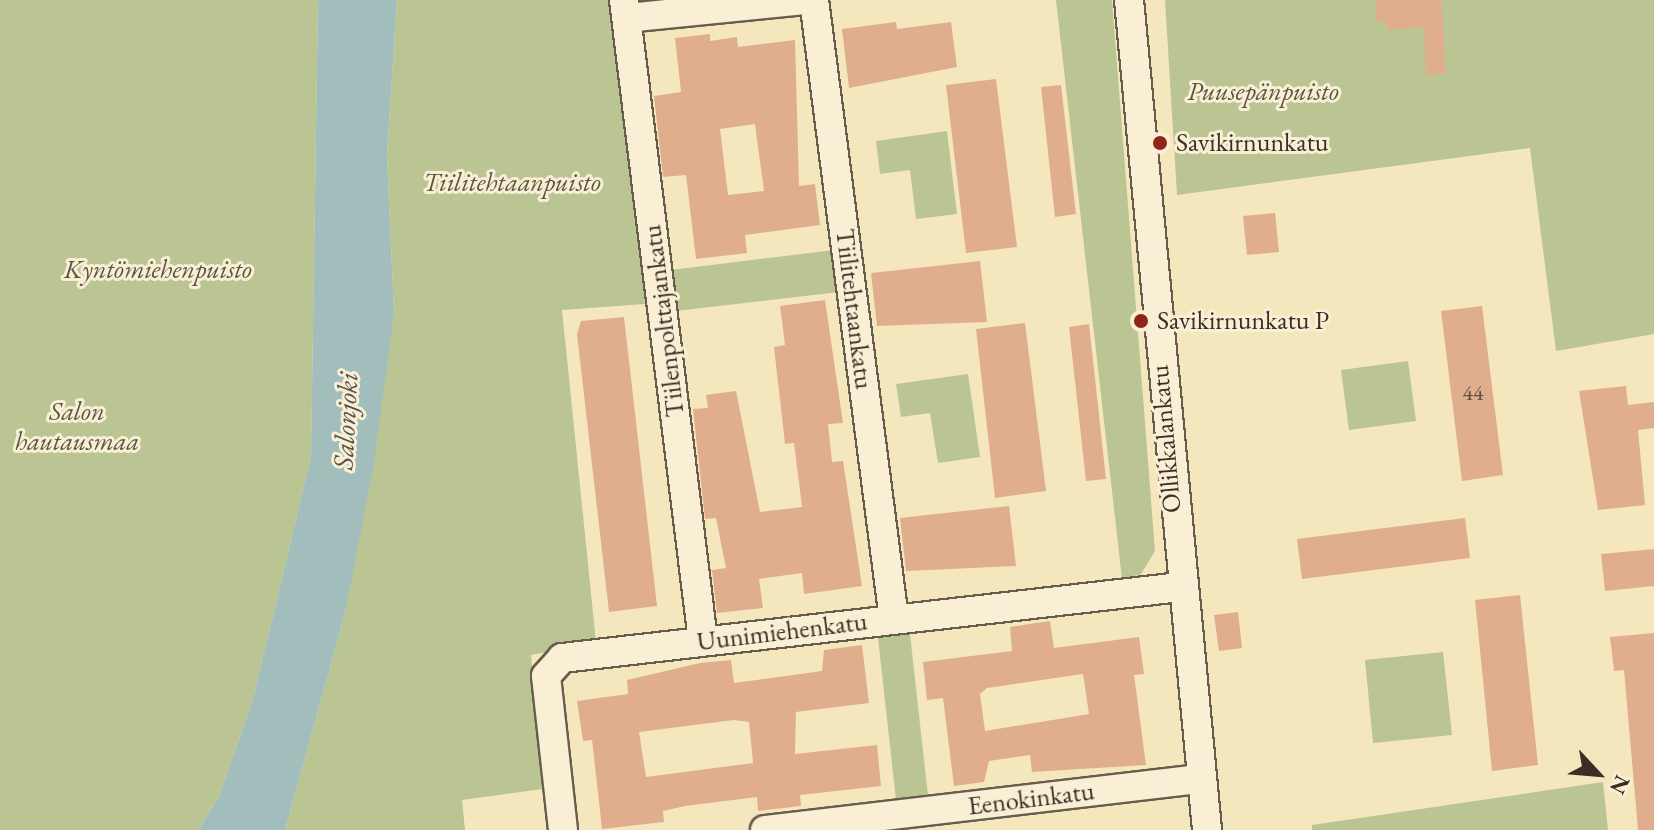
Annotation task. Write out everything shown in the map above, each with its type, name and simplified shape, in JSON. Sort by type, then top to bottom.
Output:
[{"type":"street","points":[[625,9],[803,0]]},
{"type":"street","name":"Tiilitehtaankatu","points":[[814,0],[894,619]]},
{"type":"street","name":"Ollikkalankatu","points":[[1129,0],[1180,587],[1207,830]]},
{"type":"street","name":"Tiilenpolttajankatu","points":[[625,9],[703,641]]},
{"type":"street","name":"Uunimiehenkatu","points":[[563,830],[546,676],[554,662],[703,641],[1180,587]]},
{"type":"street","name":"Eenokinkatu","points":[[765,830],[1201,779]]},
{"type":"green space","name":"Kyntömiehenpuisto","points":[[0,0],[318,0],[311,457],[253,699],[218,799],[198,830],[0,830]]},
{"type":"green space","name":"Tiilitehtaanpuisto","points":[[397,0],[620,0],[645,304],[562,310],[596,642],[531,655],[542,789],[462,800],[465,830],[285,830],[345,613],[394,314],[387,155]]},
{"type":"green space","points":[[1056,0],[1112,0],[1155,551],[1141,574],[1122,579]]},
{"type":"green space","name":"Puusepänpuisto","points":[[1165,0],[1654,0],[1654,334],[1556,351],[1530,148],[1177,195]]},
{"type":"green space","points":[[947,131],[957,214],[916,219],[910,170],[880,174],[876,141]]},
{"type":"green space","points":[[834,250],[839,292],[676,311],[671,270]]},
{"type":"green space","points":[[1408,361],[1416,421],[1349,430],[1341,370]]},
{"type":"green space","points":[[968,374],[980,457],[938,463],[930,413],[901,417],[896,384]]},
{"type":"green space","points":[[910,634],[928,796],[896,800],[878,638]]},
{"type":"green space","points":[[1443,652],[1452,735],[1373,743],[1365,660]]},
{"type":"green space","points":[[1603,782],[1608,830],[1312,830],[1312,825]]},
{"type":"water","name":"Salonjoki","points":[[318,0],[397,0],[387,155],[394,314],[374,462],[345,613],[285,830],[198,830],[218,799],[253,699],[311,457]]},
{"type":"building","points":[[1376,0],[1441,0],[1446,74],[1426,75],[1424,27],[1387,30],[1386,21],[1377,22]]},
{"type":"building","points":[[896,22],[897,29],[951,22],[957,67],[849,88],[842,29]]},
{"type":"building","points":[[710,34],[710,41],[737,37],[738,47],[795,40],[799,186],[815,184],[820,225],[745,235],[747,253],[696,259],[686,175],[663,177],[654,96],[681,92],[675,38]],"holes":[[[755,124],[764,191],[728,195],[720,129]]]},
{"type":"building","points":[[996,79],[1017,247],[966,253],[946,85]]},
{"type":"building","points":[[1061,85],[1076,214],[1055,217],[1041,87]]},
{"type":"building","points":[[1275,213],[1279,252],[1247,255],[1243,216]]},
{"type":"building","points":[[980,261],[987,322],[877,326],[871,273]]},
{"type":"building","points":[[825,300],[843,423],[828,424],[832,462],[843,461],[862,586],[804,594],[802,573],[759,579],[763,608],[717,613],[712,570],[726,568],[716,518],[705,519],[693,409],[708,408],[706,395],[736,391],[760,512],[802,507],[794,443],[785,444],[774,347],[785,345],[780,306]]},
{"type":"building","points":[[1482,306],[1503,475],[1462,481],[1441,311]]},
{"type":"building","points":[[624,317],[657,606],[609,612],[577,334],[581,321]]},
{"type":"building","points":[[1025,323],[1046,491],[995,498],[976,329]]},
{"type":"building","points":[[1089,324],[1106,479],[1086,481],[1069,327]]},
{"type":"building","points":[[1626,386],[1628,405],[1654,402],[1654,428],[1638,430],[1645,505],[1598,510],[1579,391]]},
{"type":"building","points":[[1009,506],[1016,566],[906,571],[900,518]]},
{"type":"building","points":[[1465,518],[1470,558],[1302,579],[1297,539]]},
{"type":"building","points":[[1654,549],[1654,586],[1605,591],[1601,554]]},
{"type":"building","points":[[1520,595],[1538,765],[1492,771],[1475,600]]},
{"type":"building","points":[[1238,612],[1242,648],[1219,651],[1214,615]]},
{"type":"building","points":[[1050,621],[1054,648],[1139,637],[1144,674],[1134,675],[1146,765],[1032,772],[1030,755],[989,761],[984,782],[954,786],[943,698],[927,700],[923,662],[1012,651],[1010,627]],"holes":[[[1083,674],[1089,714],[985,731],[980,694],[987,688]]]},
{"type":"building","points":[[1654,633],[1654,830],[1638,830],[1624,670],[1614,671],[1610,637]]},
{"type":"building","points":[[862,645],[869,703],[796,712],[795,754],[877,745],[881,786],[800,795],[801,806],[758,811],[757,797],[685,806],[663,811],[664,822],[602,829],[592,740],[583,741],[577,701],[628,694],[627,680],[700,663],[731,660],[734,683],[822,671],[824,650]],"holes":[[[734,720],[749,722],[753,763],[646,777],[639,732]]]},
{"type":"place","name":"Savikirnunkatu","points":[[1160,143]]},
{"type":"place","name":"Savikirnunkatu P","points":[[1141,321]]},
{"type":"park label","name":"Salon hautausmaa","points":[[77,427]]}]
